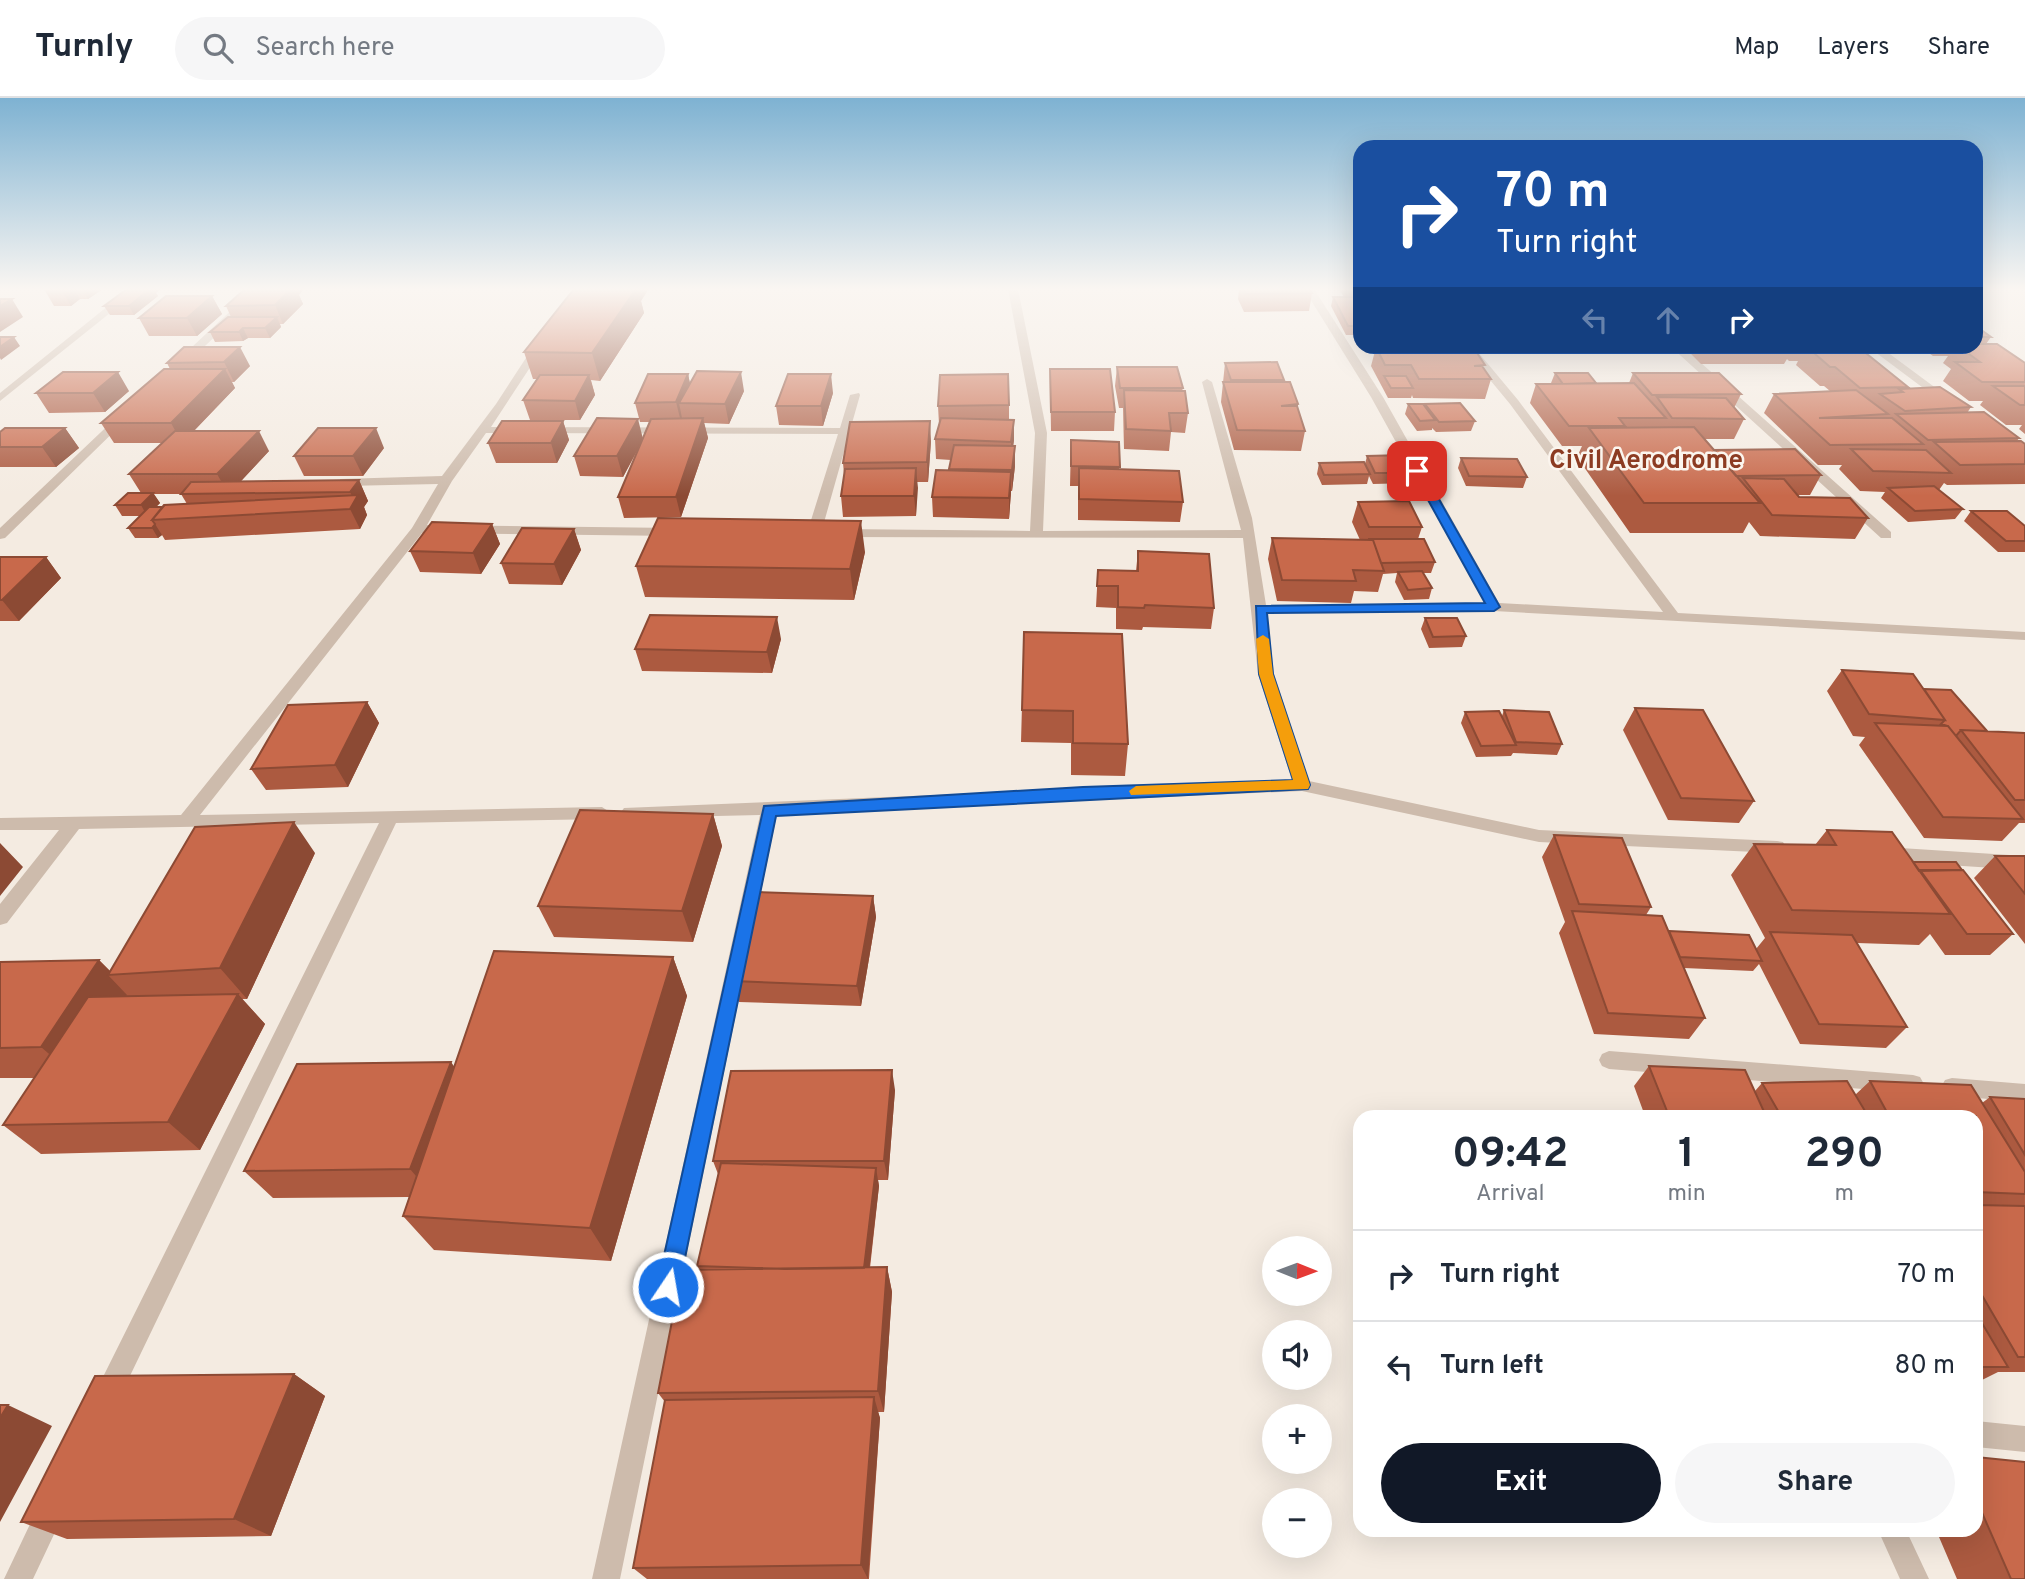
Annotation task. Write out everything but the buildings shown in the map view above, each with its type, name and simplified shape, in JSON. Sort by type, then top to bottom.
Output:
[{"type":"street","points":[[0,398],[49,358]]},
{"type":"street","points":[[170,373],[186,358]]},
{"type":"street","points":[[185,822],[418,529],[446,480],[531,358]]},
{"type":"street","points":[[1026,358],[1041,433],[1036,535]]},
{"type":"street","points":[[1353,358],[1494,607]]},
{"type":"street","points":[[1476,358],[1514,402],[1675,618]]},
{"type":"street","points":[[1689,358],[1886,535]]},
{"type":"street","points":[[1889,358],[1959,409]]},
{"type":"street","points":[[1206,382],[1248,534],[1260,609],[1266,674],[1303,785]]},
{"type":"street","points":[[855,395],[807,533],[1248,534]]},
{"type":"street","points":[[0,536],[131,410]]},
{"type":"street","points":[[483,430],[844,431]]},
{"type":"street","points":[[344,482],[446,480]]},
{"type":"street","points":[[418,529],[691,532]]},
{"type":"street","points":[[1260,609],[1494,607],[2025,636]]},
{"type":"street","points":[[0,824],[769,810],[1083,793],[1303,785],[1539,836],[1792,848]]},
{"type":"street","points":[[606,1579],[769,810]]},
{"type":"street","points":[[97,1416],[391,816]]},
{"type":"street","points":[[0,918],[74,823]]},
{"type":"street","points":[[1860,852],[2025,863]]},
{"type":"street","points":[[1609,1060],[2025,1093]]},
{"type":"street","points":[[1983,1435],[2025,1439]]},
{"type":"street","points":[[18,1579],[61,1491]]},
{"type":"street","points":[[1895,1537],[1915,1579]]},
{"type":"slow traffic","points":[[1136,791],[1303,785],[1266,674],[1263,639]]},
{"type":"district","name":"Civil Aerodrome","points":[[1646,459]]},
{"type":"route","points":[[668,1287],[769,810],[1083,793],[1303,785],[1266,674],[1260,609],[1494,607],[1417,471]]}]
